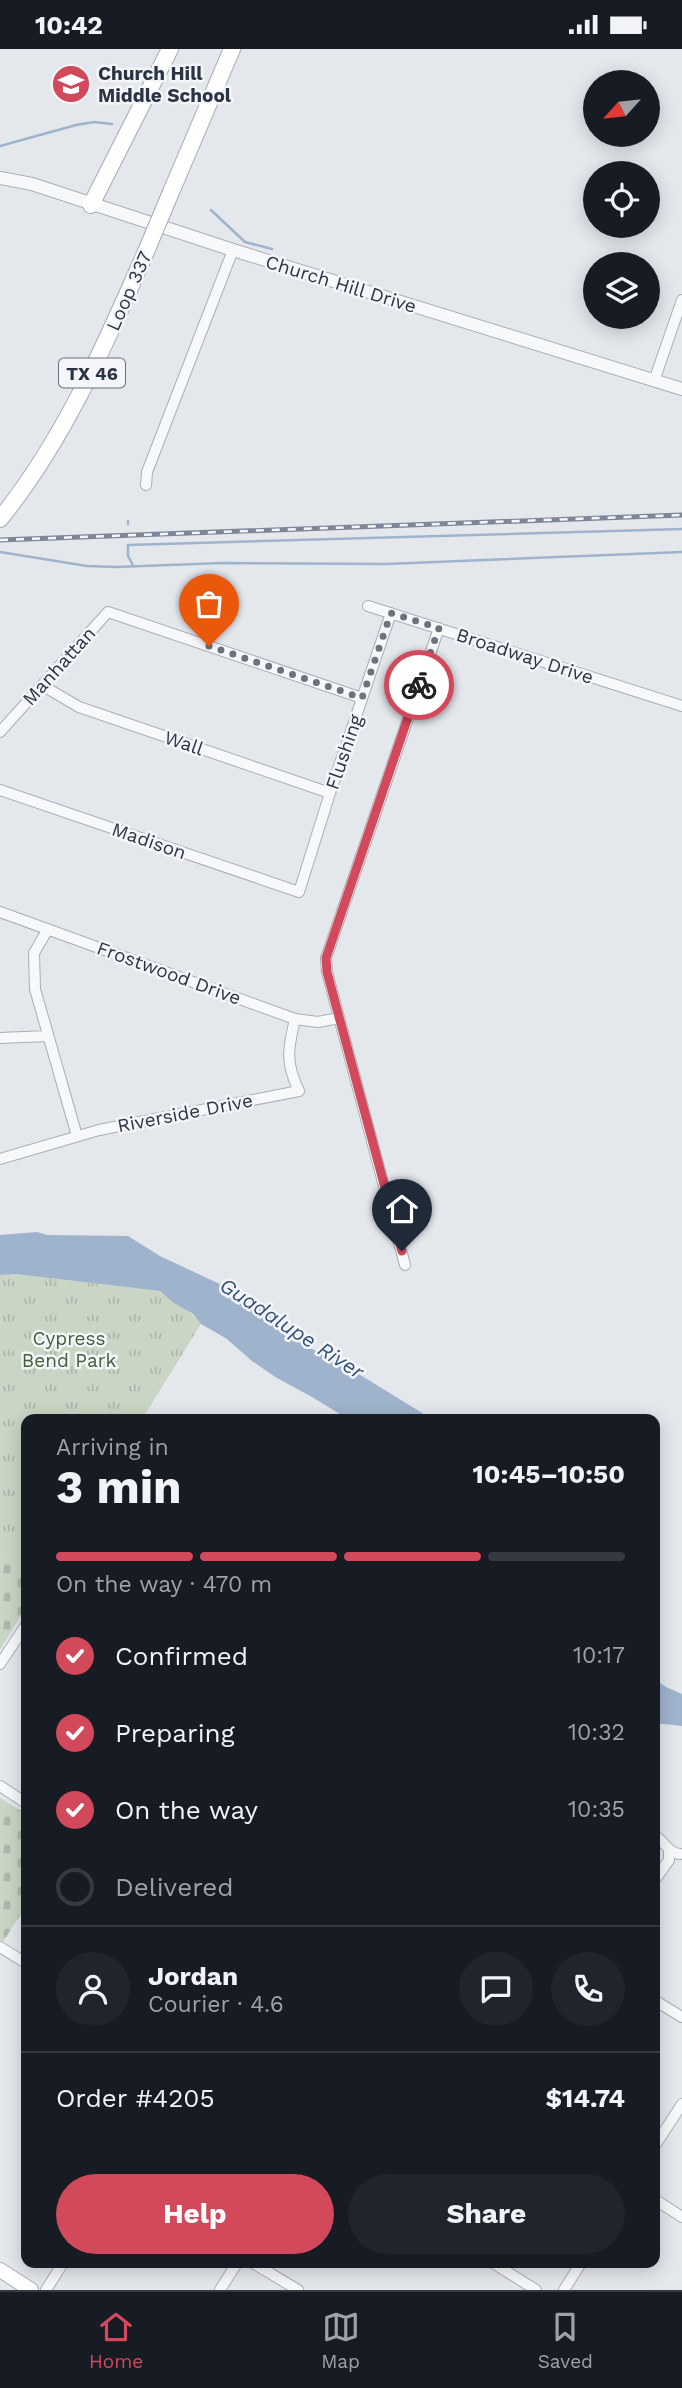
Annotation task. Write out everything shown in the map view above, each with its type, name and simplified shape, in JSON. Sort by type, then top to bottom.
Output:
[{"type":"main road","points":[[91,205],[170,49]]},
{"type":"main road","name":"Loop 337","points":[[0,519],[26,486],[81,395],[145,254],[232,49]]},
{"type":"main road","points":[[0,2270],[31,2290]]},
{"type":"street","name":"Church Hill Drive","points":[[0,178],[32,184],[233,250],[682,389]]},
{"type":"street","points":[[146,485],[147,472],[233,250]]},
{"type":"street","points":[[654,381],[682,300]]},
{"type":"street","name":"Broadway Drive","points":[[368,605],[682,706]]},
{"type":"street","name":"Manhattan","points":[[0,732],[107,613],[362,698]]},
{"type":"street","name":"Flushing","points":[[299,892],[391,613]]},
{"type":"street","points":[[405,1265],[327,972],[328,950],[439,628]]},
{"type":"street","name":"Wall","points":[[45,682],[50,690],[79,707],[330,793]]},
{"type":"street","name":"Madison","points":[[0,790],[299,892]]},
{"type":"street","name":"Frostwood Drive","points":[[0,912],[295,1019],[317,1022],[339,1018]]},
{"type":"street","points":[[48,929],[34,953],[35,989],[76,1136]]},
{"type":"street","name":"Riverside Drive","points":[[0,1159],[76,1136],[299,1091],[292,1077],[287,1051],[295,1019]]},
{"type":"street","points":[[0,1038],[48,1036]]},
{"type":"street","points":[[0,1664],[21,1632]]},
{"type":"street","points":[[0,1786],[21,1800]]},
{"type":"street","points":[[660,1839],[675,1852],[660,1873]]},
{"type":"street","points":[[0,1947],[21,1960]]},
{"type":"street","points":[[660,2004],[682,2017]]},
{"type":"street","points":[[660,2138],[682,2104]]},
{"type":"street","points":[[660,2203],[682,2217]]},
{"type":"street","points":[[46,2290],[60,2268]]},
{"type":"street","points":[[220,2290],[234,2268]]},
{"type":"street","points":[[261,2268],[298,2290]]},
{"type":"street","points":[[501,2268],[536,2290]]},
{"type":"street","points":[[564,2290],[578,2268]]},
{"type":"green space","name":"Cypress Bend Park","points":[[15,1274],[160,1291],[201,1324],[145,1414],[21,1414],[21,1567],[0,1552],[0,1275]]},
{"type":"green space","points":[[0,1552],[21,1567],[21,1615],[0,1650]]},
{"type":"green space","points":[[0,1798],[21,1811],[21,1914],[3,1942],[0,1940]]},
{"type":"water","points":[[37,1232],[47,1235],[128,1236],[160,1256],[224,1286],[240,1301],[265,1310],[290,1337],[424,1414],[340,1414],[252,1361],[227,1339],[201,1324],[193,1314],[160,1291],[15,1274],[0,1275],[0,1235]]},
{"type":"water","points":[[660,1683],[682,1694],[682,1726],[660,1724]]},
{"type":"waterway","points":[[0,146],[76,125],[94,122],[112,124]]},
{"type":"waterway","points":[[211,210],[245,242],[272,249]]},
{"type":"waterway","points":[[134,567],[128,556],[128,545],[682,529]]},
{"type":"waterway","points":[[0,552],[87,566],[116,567],[222,563],[386,564],[682,552]]},
{"type":"railway","points":[[0,540],[682,515]]},
{"type":"way so far","points":[[209,646],[362,698],[391,613],[439,628],[419,685]]},
{"type":"place","name":"Church Hill Middle School","points":[[71,84]]},
{"type":"route","points":[[402,1251],[327,972],[326,958],[419,685]]},
{"type":"water label","name":"Guadalupe River","points":[[292,1328]]}]
